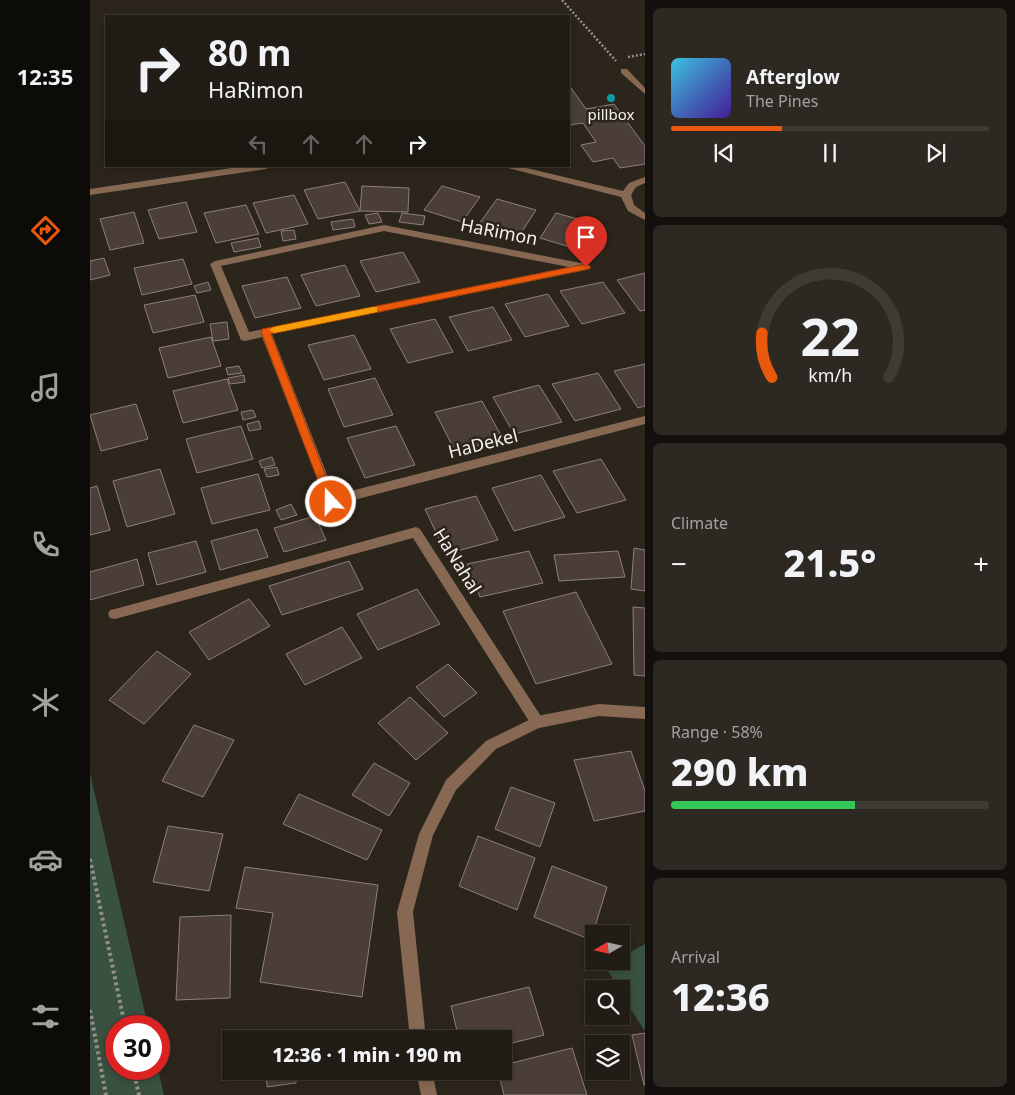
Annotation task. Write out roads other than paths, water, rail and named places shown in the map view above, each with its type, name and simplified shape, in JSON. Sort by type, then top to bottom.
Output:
[{"type":"street","points":[[90,192],[259,167]]},
{"type":"street","points":[[509,167],[626,195]]},
{"type":"street","points":[[645,180],[632,185],[626,195],[631,209],[645,217]]},
{"type":"street","name":"HaRimon","points":[[384,228],[586,267],[460,292],[266,332],[244,337],[214,264],[384,228]]},
{"type":"street","name":"HaDekel","points":[[266,332],[331,502],[645,420]]},
{"type":"street","name":"HaNahal","points":[[115,614],[416,532],[537,722]]},
{"type":"street","points":[[417,1030],[405,912],[426,834],[451,785],[491,745],[537,722],[599,710],[645,712]]},
{"type":"street","points":[[426,1080],[429,1095]]},
{"type":"lane","points":[[624,71],[645,92]]},
{"type":"place","name":"pillbox","points":[[611,98]]}]
